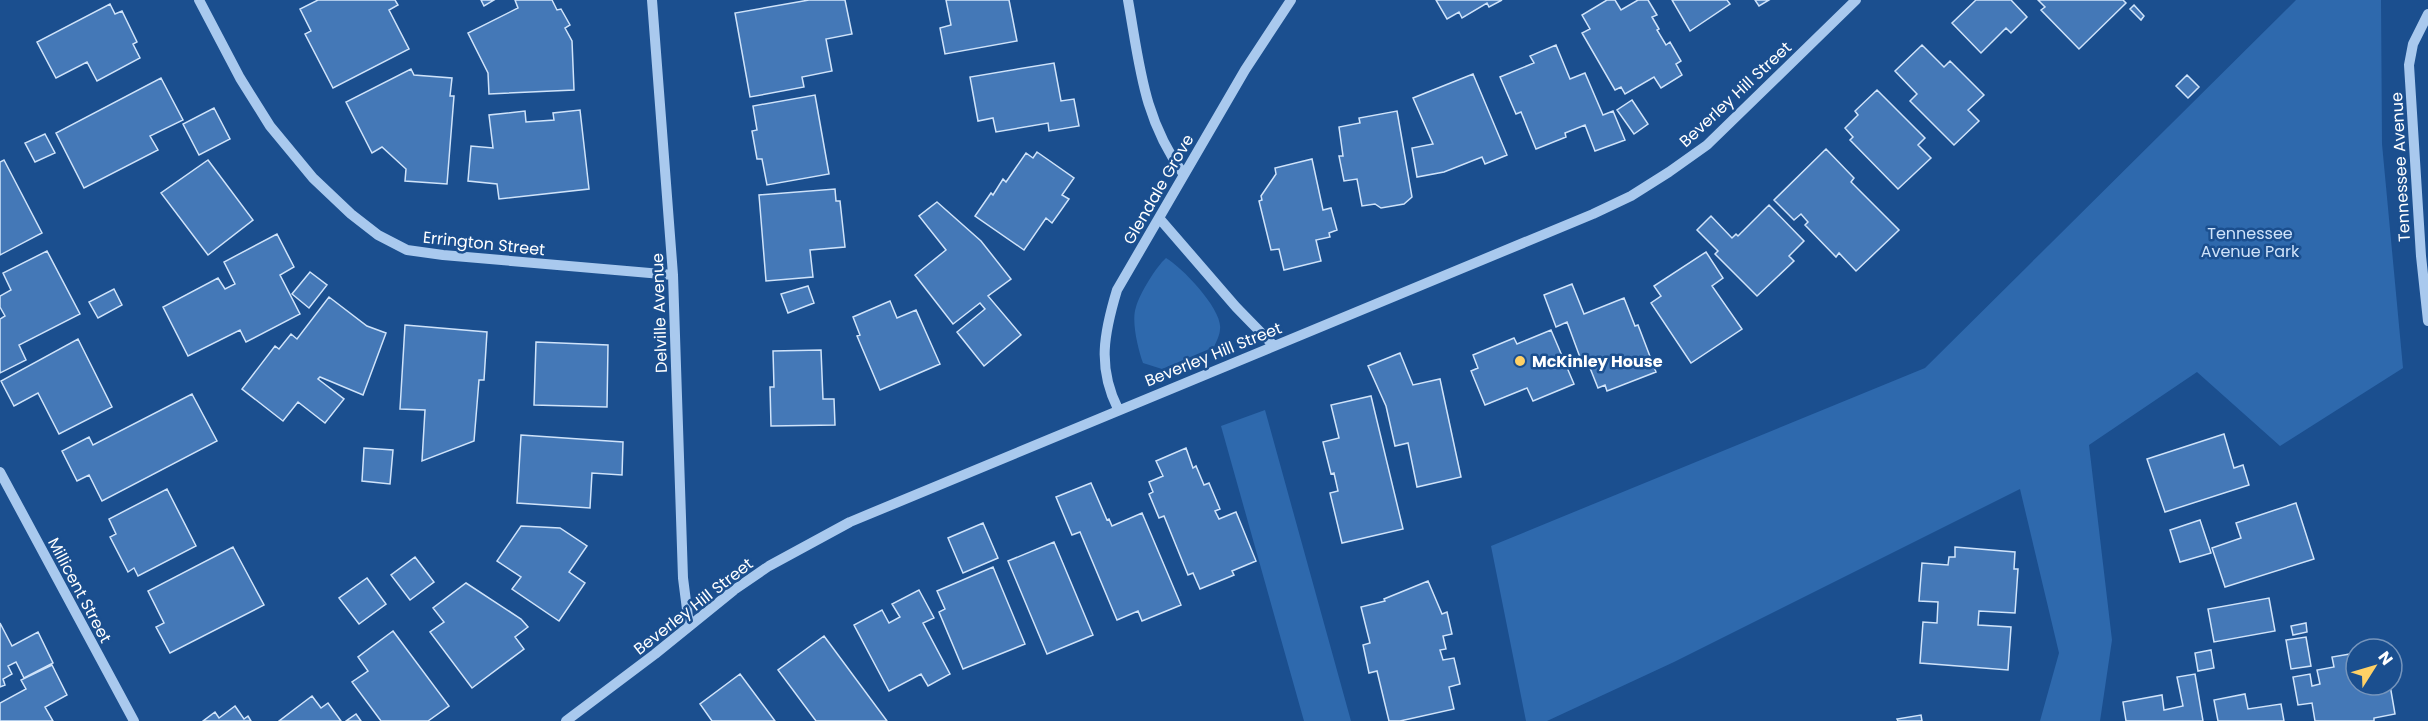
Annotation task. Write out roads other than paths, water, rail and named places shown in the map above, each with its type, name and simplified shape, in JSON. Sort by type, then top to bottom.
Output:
[{"type":"street","name":"Errington Street","points":[[199,0],[240,78],[270,126],[313,178],[351,214],[378,235],[407,250],[673,275]]},
{"type":"street","name":"Delville Avenue","points":[[652,0],[673,275],[683,578],[689,625]]},
{"type":"street","points":[[1128,0],[1151,115],[1162,141],[1184,175]]},
{"type":"street","name":"Glendale Grove","points":[[1118,409],[1109,392],[1104,371],[1107,323],[1117,290],[1245,70],[1291,0]]},
{"type":"street","name":"Beverley Hill Street","points":[[566,721],[769,566],[850,522],[1593,214],[1631,196],[1707,145],[1856,0]]},
{"type":"street","name":"Tennessee Avenue","points":[[2428,14],[2413,44],[2409,64],[2421,256],[2428,321]]},
{"type":"street","points":[[1159,218],[1236,307],[1274,346]]},
{"type":"street","name":"Millicent Street","points":[[0,472],[134,721]]},
{"type":"place","name":"McKinley House","points":[[1520,361]]},
{"type":"park label","name":"Tennessee Avenue Park","points":[[2250,242]]}]
